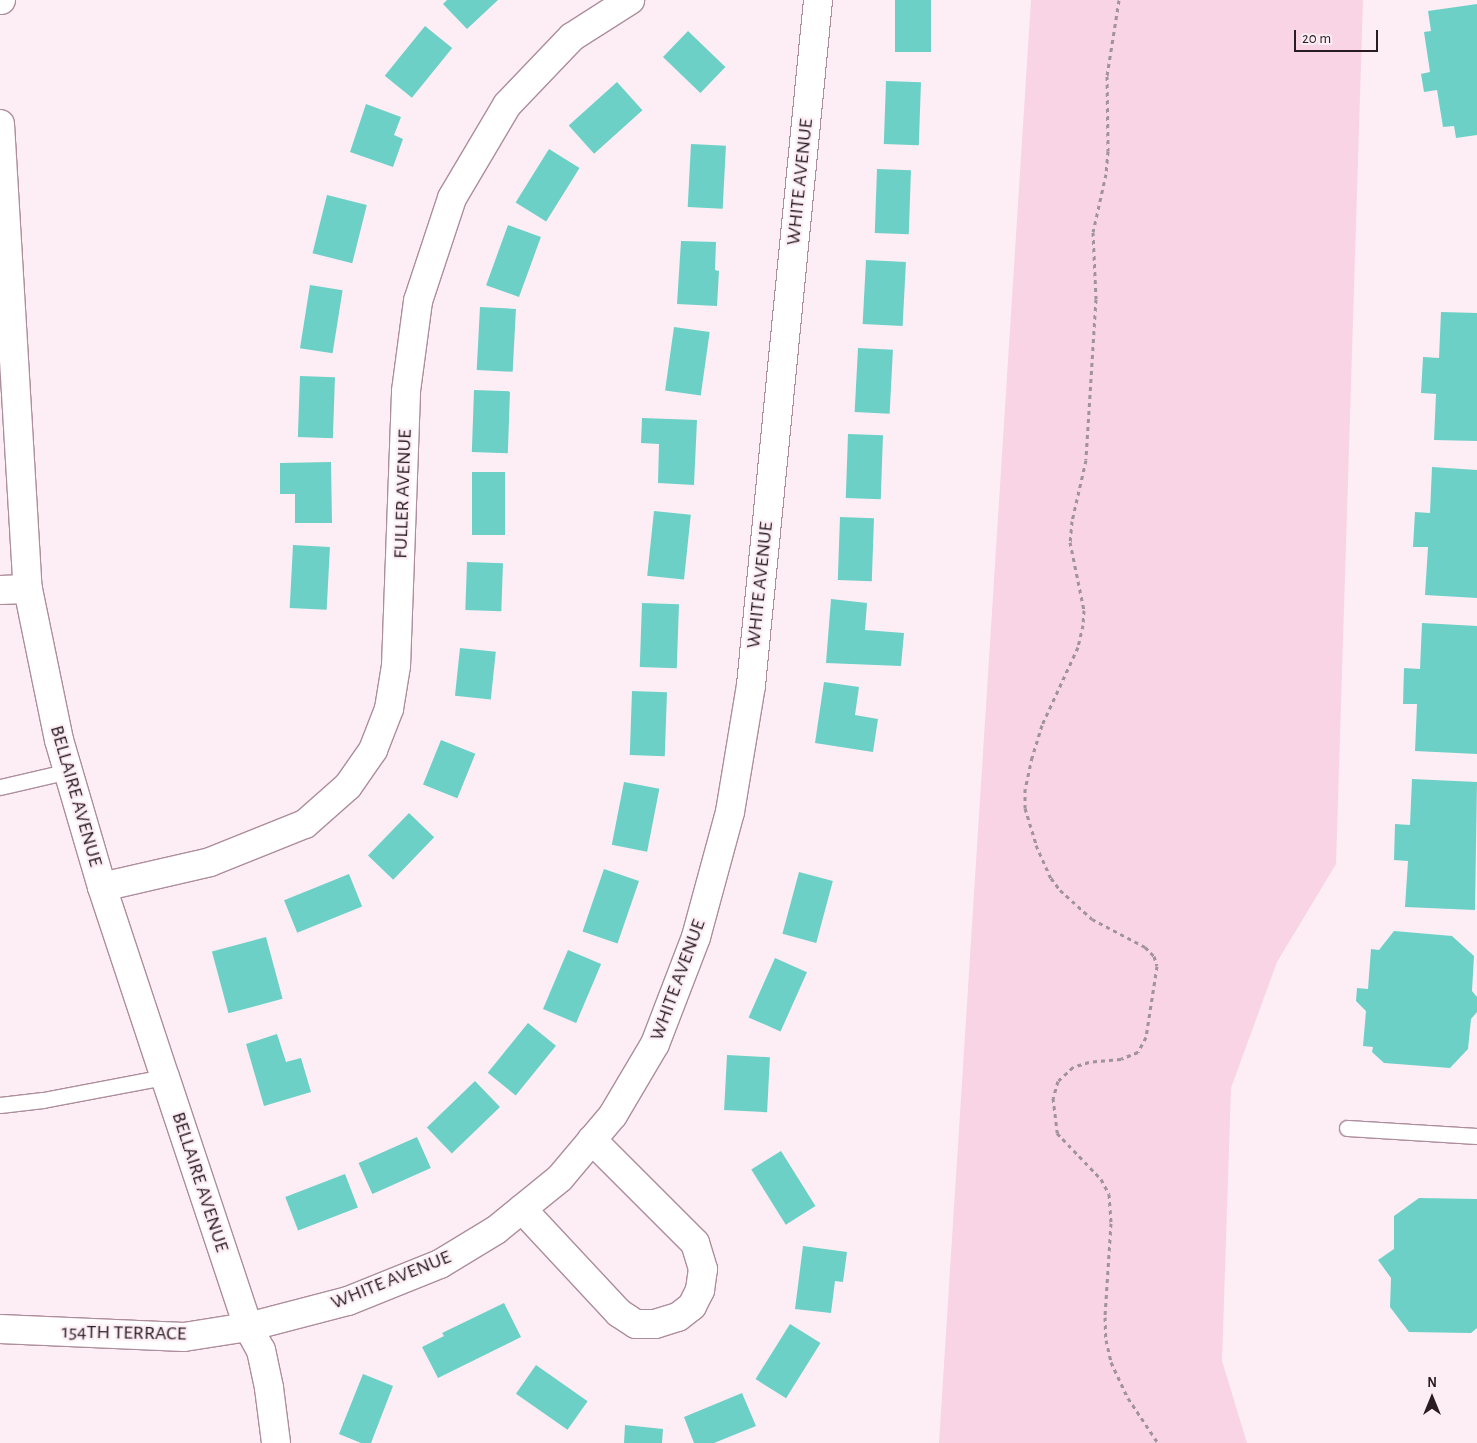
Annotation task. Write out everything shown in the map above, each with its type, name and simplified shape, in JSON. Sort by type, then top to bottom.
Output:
[{"type":"street","name":"FULLER AVENUE","points":[[102,887],[210,862],[305,824],[348,786],[373,750],[389,709],[396,666],[406,391],[418,301],[452,198],[507,105],[572,37],[630,0]]},
{"type":"street","name":"WHITE AVENUE","points":[[248,1327],[348,1301],[440,1264],[496,1230],[560,1178],[613,1115],[655,1044],[696,937],[730,812],[750,684],[818,0]]},
{"type":"street","name":"BELLAIRE AVENUE","points":[[0,124],[28,589],[59,740],[102,887],[248,1327],[261,1350],[269,1388],[276,1443]]},
{"type":"street","points":[[0,590],[28,589]]},
{"type":"street","points":[[522,1209],[619,1313],[636,1324],[655,1324],[678,1316],[692,1306],[700,1290],[703,1269],[695,1243],[592,1140]]},
{"type":"street","name":"154TH TERRACE","points":[[0,1329],[184,1337],[248,1327]]},
{"type":"lane","points":[[0,787],[69,771]]},
{"type":"lane","points":[[0,1104],[43,1100],[165,1077]]},
{"type":"lane","points":[[1347,1128],[1477,1136]]},
{"type":"path","points":[[1120,0],[1107,76],[1108,151],[1106,174],[1093,232],[1096,299],[1086,460],[1072,521],[1070,542],[1084,610],[1084,625],[1078,647],[1056,693],[1034,749],[1024,789],[1025,808],[1036,846],[1051,878],[1060,890],[1092,919],[1144,948],[1154,956],[1157,966],[1146,1037],[1138,1052],[1121,1059],[1089,1062],[1073,1067],[1058,1081],[1053,1098],[1058,1133],[1101,1179],[1109,1194],[1110,1223],[1105,1316],[1106,1340],[1111,1362],[1124,1389],[1158,1443]]},
{"type":"shaded area","points":[[1031,0],[1363,0],[1336,864],[1277,962],[1231,1088],[1222,1361],[1247,1443],[939,1443]]},
{"type":"building","points":[[447,0],[498,0],[467,29],[443,4]]},
{"type":"building","points":[[895,0],[931,0],[931,52],[895,52]]},
{"type":"building","points":[[1477,4],[1477,135],[1456,138],[1454,126],[1443,127],[1437,90],[1424,92],[1421,74],[1430,72],[1424,32],[1431,31],[1428,11]]},
{"type":"building","points":[[425,26],[452,48],[412,98],[385,76]]},
{"type":"building","points":[[688,31],[725,67],[700,93],[663,57]]},
{"type":"building","points":[[886,81],[921,82],[919,145],[884,144]]},
{"type":"building","points":[[617,82],[642,110],[594,154],[569,125]]},
{"type":"building","points":[[366,104],[401,117],[394,135],[403,139],[393,167],[350,152]]},
{"type":"building","points":[[691,144],[726,146],[723,209],[688,207]]},
{"type":"building","points":[[549,149],[580,168],[546,222],[516,202]]},
{"type":"building","points":[[877,169],[911,170],[909,234],[875,233]]},
{"type":"building","points":[[327,195],[367,205],[352,263],[312,253]]},
{"type":"building","points":[[508,225],[541,237],[519,297],[486,285]]},
{"type":"building","points":[[681,241],[716,242],[715,270],[719,271],[717,306],[677,304]]},
{"type":"building","points":[[866,260],[906,262],[903,326],[863,324]]},
{"type":"building","points":[[310,285],[343,290],[333,353],[300,348]]},
{"type":"building","points":[[480,307],[516,309],[513,372],[477,370]]},
{"type":"building","points":[[1441,312],[1477,313],[1477,441],[1434,440],[1436,394],[1421,393],[1423,357],[1439,358]]},
{"type":"building","points":[[674,327],[710,332],[701,395],[665,390]]},
{"type":"building","points":[[858,348],[893,350],[890,414],[855,412]]},
{"type":"building","points":[[300,376],[335,377],[333,438],[298,437]]},
{"type":"building","points":[[474,390],[510,391],[508,453],[472,452]]},
{"type":"building","points":[[642,418],[697,420],[694,485],[658,483],[659,444],[641,443]]},
{"type":"building","points":[[848,434],[883,435],[881,499],[846,498]]},
{"type":"building","points":[[331,462],[332,523],[295,523],[295,494],[280,494],[280,463]]},
{"type":"building","points":[[1432,467],[1477,470],[1477,598],[1425,595],[1428,547],[1413,547],[1415,512],[1430,513]]},
{"type":"building","points":[[472,472],[505,472],[505,535],[472,535]]},
{"type":"building","points":[[654,511],[691,515],[684,580],[647,576]]},
{"type":"building","points":[[840,517],[874,518],[872,581],[838,580]]},
{"type":"building","points":[[293,545],[330,547],[327,610],[290,608]]},
{"type":"building","points":[[467,562],[503,563],[501,611],[465,610]]},
{"type":"building","points":[[831,599],[867,603],[865,630],[904,633],[901,666],[826,663]]},
{"type":"building","points":[[642,603],[679,604],[677,668],[640,667]]},
{"type":"building","points":[[1422,623],[1477,626],[1477,754],[1415,751],[1417,704],[1403,704],[1404,668],[1420,669]]},
{"type":"building","points":[[460,648],[496,652],[491,700],[455,696]]},
{"type":"building","points":[[824,682],[859,687],[855,715],[878,719],[873,752],[815,743]]},
{"type":"building","points":[[632,691],[667,692],[665,756],[630,755]]},
{"type":"building","points":[[441,740],[475,754],[457,798],[423,785]]},
{"type":"building","points":[[1412,779],[1477,782],[1475,910],[1405,907],[1408,861],[1394,860],[1395,824],[1410,825]]},
{"type":"building","points":[[624,782],[659,789],[647,852],[612,845]]},
{"type":"building","points":[[409,813],[434,837],[393,880],[368,855]]},
{"type":"building","points":[[604,869],[639,881],[617,943],[583,931]]},
{"type":"building","points":[[799,872],[833,881],[816,943],[782,934]]},
{"type":"building","points":[[349,874],[362,906],[297,933],[284,900]]},
{"type":"building","points":[[1394,931],[1452,936],[1474,956],[1472,991],[1477,997],[1477,1012],[1471,1019],[1468,1049],[1450,1068],[1384,1063],[1372,1052],[1373,1047],[1363,1046],[1366,1011],[1356,1001],[1357,988],[1368,989],[1371,949],[1379,950]]},
{"type":"building","points":[[266,937],[283,999],[228,1013],[212,951]]},
{"type":"building","points":[[568,950],[601,964],[576,1023],[543,1009]]},
{"type":"building","points":[[775,958],[807,972],[781,1032],[749,1017]]},
{"type":"building","points":[[528,1023],[556,1046],[516,1095],[488,1073]]},
{"type":"building","points":[[277,1034],[286,1062],[301,1058],[311,1092],[264,1106],[246,1044]]},
{"type":"building","points":[[727,1055],[770,1057],[767,1112],[724,1110]]},
{"type":"building","points":[[475,1081],[500,1107],[452,1153],[427,1128]]},
{"type":"building","points":[[417,1137],[431,1168],[372,1194],[359,1163]]},
{"type":"building","points":[[781,1151],[815,1206],[786,1225],[751,1170]]},
{"type":"building","points":[[345,1174],[358,1208],[298,1231],[285,1197]]},
{"type":"building","points":[[1419,1198],[1477,1199],[1477,1328],[1471,1333],[1409,1332],[1390,1307],[1391,1278],[1378,1260],[1394,1249],[1394,1216]]},
{"type":"building","points":[[803,1246],[847,1252],[843,1282],[835,1281],[831,1313],[795,1309]]},
{"type":"building","points":[[504,1303],[521,1337],[438,1378],[422,1347],[444,1336],[442,1333]]},
{"type":"building","points":[[790,1324],[821,1343],[786,1398],[756,1379]]},
{"type":"building","points":[[536,1365],[588,1401],[568,1430],[516,1394]]},
{"type":"building","points":[[363,1374],[393,1386],[371,1443],[361,1443],[339,1434]]},
{"type":"building","points":[[742,1393],[756,1426],[714,1443],[694,1443],[684,1417]]},
{"type":"building","points":[[625,1425],[663,1429],[662,1443],[624,1443]]}]
